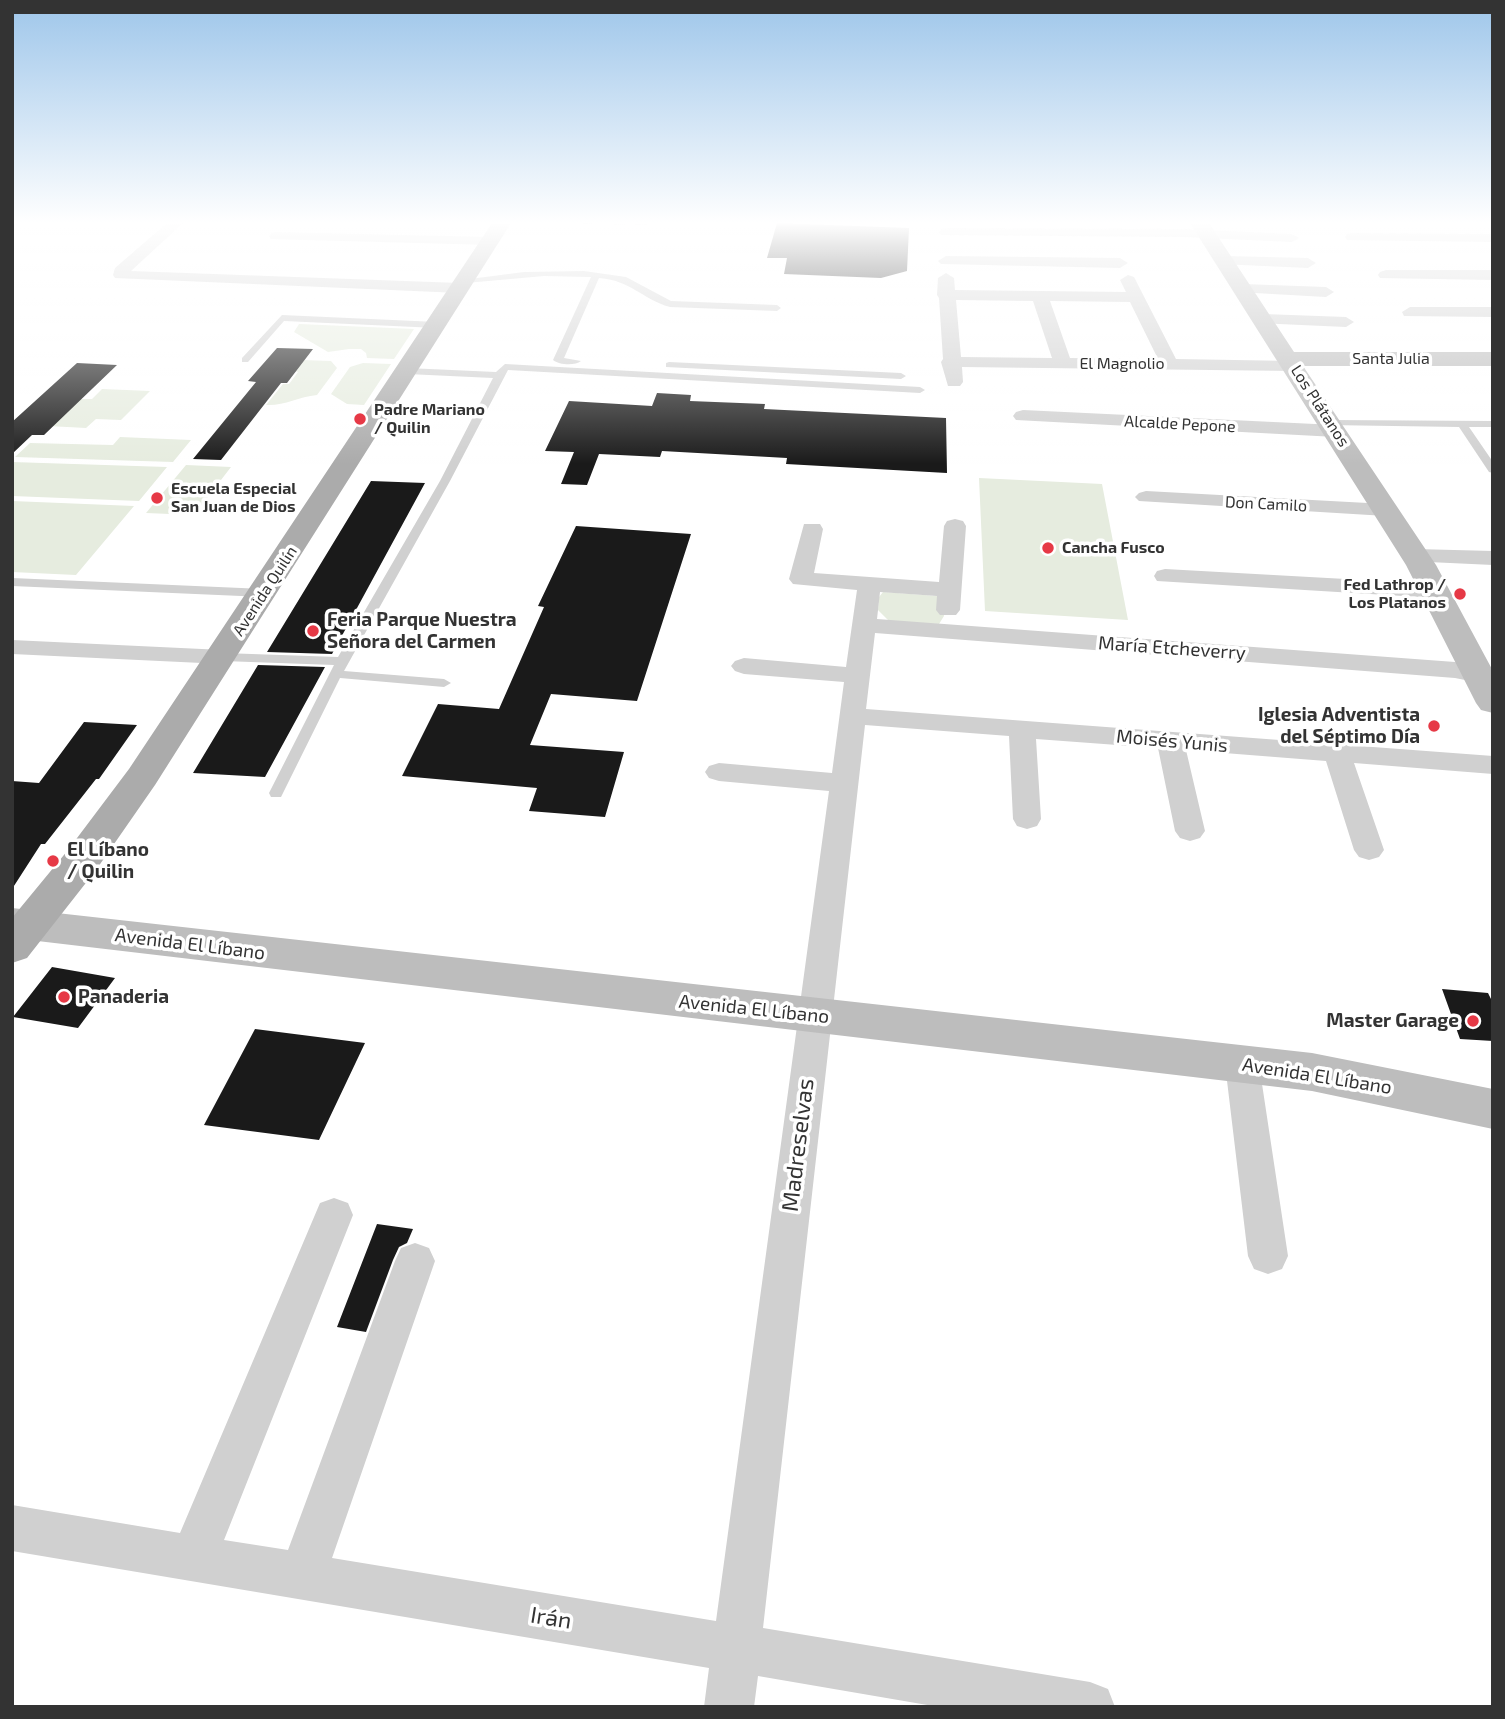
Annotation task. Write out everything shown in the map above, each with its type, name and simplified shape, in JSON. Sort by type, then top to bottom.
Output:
[{"type":"main road","name":"Avenida Quilín","points":[[18,932],[114,817],[223,657],[451,303]]},
{"type":"street","points":[[946,303],[954,382]]},
{"type":"street","points":[[1042,303],[1063,363]]},
{"type":"street","points":[[1140,303],[1169,364]]},
{"type":"street","name":"Los Plátanos","points":[[1252,303],[1415,556],[1486,689]]},
{"type":"street","points":[[1410,312],[1493,312]]},
{"type":"street","points":[[1263,319],[1346,321]]},
{"type":"street","name":"Santa Julia","points":[[1291,362],[1493,359]]},
{"type":"street","name":"El Magnolio","points":[[950,362],[1291,362]]},
{"type":"street","name":"Alcalde Pepone","points":[[1023,416],[1334,427]]},
{"type":"street","name":"Don Camilo","points":[[1146,497],[1386,510]]},
{"type":"street","points":[[947,631],[954,526]]},
{"type":"street","points":[[812,529],[801,579],[948,590]]},
{"type":"street","points":[[1415,556],[1493,558]]},
{"type":"street","points":[[1165,576],[1436,591]]},
{"type":"street","name":"Madreselvas","points":[[729,1707],[869,584]]},
{"type":"street","name":"María Etcheverry","points":[[863,625],[1455,670],[1486,689]]},
{"type":"street","points":[[12,647],[223,657]]},
{"type":"street","points":[[744,666],[857,676]]},
{"type":"street","name":"Moisés Yunis","points":[[851,716],[1493,765]]},
{"type":"street","points":[[1022,729],[1027,819]]},
{"type":"street","points":[[1170,741],[1190,831]]},
{"type":"street","points":[[1338,755],[1369,850]]},
{"type":"street","points":[[719,772],[843,783]]},
{"type":"street","name":"Avenida El Líbano","points":[[18,932],[1242,1063],[1383,1085],[1493,1109]]},
{"type":"street","points":[[1242,1063],[1268,1256]]},
{"type":"street","points":[[193,1558],[334,1215]]},
{"type":"street","points":[[303,1576],[415,1261]]},
{"type":"street","name":"Irán","points":[[12,1528],[1090,1707]]},
{"type":"lane","points":[[583,303],[558,360],[901,376]]},
{"type":"lane","points":[[666,303],[776,309]]},
{"type":"lane","points":[[246,360],[282,318],[437,325]]},
{"type":"lane","points":[[276,793],[342,661],[505,367],[920,390]]},
{"type":"lane","points":[[407,371],[499,375]]},
{"type":"lane","points":[[1462,424],[1493,470]]},
{"type":"lane","points":[[1334,427],[1493,424]]},
{"type":"lane","points":[[12,582],[264,593]]},
{"type":"lane","points":[[223,657],[342,661]]},
{"type":"lane","points":[[336,674],[444,682]]},
{"type":"shaded area","points":[[299,324],[414,329],[394,359],[367,358],[361,349],[328,352],[294,332]]},
{"type":"shaded area","points":[[302,360],[331,361],[337,368],[317,395],[266,405],[283,384],[289,384],[298,372],[294,371]]},
{"type":"shaded area","points":[[363,363],[391,364],[364,405],[347,404],[331,394],[350,367]]},
{"type":"shaded area","points":[[102,389],[150,391],[121,420],[96,419],[86,428],[48,426],[78,399],[92,399]]},
{"type":"shaded area","points":[[120,437],[191,440],[173,462],[15,457],[30,443],[113,445]]},
{"type":"shaded area","points":[[12,462],[167,467],[139,501],[12,496]]},
{"type":"shaded area","points":[[186,465],[231,467],[194,515],[146,513]]},
{"type":"shaded area","name":"Cancha Fusco","points":[[979,478],[1102,484],[1128,620],[985,611]]},
{"type":"shaded area","points":[[12,501],[134,506],[76,575],[12,572]]},
{"type":"shaded area","points":[[883,592],[937,596],[942,600],[944,616],[939,624],[889,621],[878,610],[879,597]]},
{"type":"building","points":[[277,348],[313,349],[287,383],[281,383],[221,460],[193,459],[256,382],[248,381]]},
{"type":"building","points":[[77,363],[117,365],[44,435],[32,435],[12,454],[12,422]]},
{"type":"building","points":[[657,393],[691,395],[690,401],[765,404],[764,409],[946,418],[947,473],[786,464],[787,458],[662,451],[660,457],[599,454],[587,485],[561,484],[574,452],[545,451],[569,401],[652,406]]},
{"type":"building","points":[[371,481],[425,483],[332,654],[267,652]]},
{"type":"building","points":[[576,526],[691,534],[637,701],[551,694],[530,745],[624,752],[605,817],[529,811],[537,788],[402,776],[438,704],[499,709],[544,607],[538,606]]},
{"type":"building","points":[[258,665],[325,667],[265,777],[193,773]]},
{"type":"building","points":[[84,722],[137,725],[99,779],[96,779],[45,844],[41,844],[12,889],[12,781],[39,783]]},
{"type":"building","name":"Panaderia","points":[[52,967],[115,978],[78,1028],[13,1017]]},
{"type":"building","name":"Master Garage","points":[[1442,989],[1488,993],[1493,1003],[1493,1041],[1460,1039]]},
{"type":"building","points":[[255,1029],[365,1043],[319,1140],[204,1125]]},
{"type":"building","points":[[377,1224],[413,1229],[407,1243],[399,1247],[393,1260],[366,1332],[337,1327]]},
{"type":"place","name":"Padre Mariano / Quilin","points":[[360,419]]},
{"type":"place","name":"Escuela Especial San Juan de Dios","points":[[157,498]]},
{"type":"place","name":"Cancha Fusco","points":[[1048,548]]},
{"type":"place","name":"Fed Lathrop / Los Platanos","points":[[1460,594]]},
{"type":"place","name":"Feria Parque Nuestra Señora del Carmen","points":[[313,631]]},
{"type":"place","name":"Iglesia Adventista del Séptimo Día","points":[[1434,726]]},
{"type":"place","name":"El Líbano / Quilin","points":[[53,861]]},
{"type":"place","name":"Panaderia","points":[[64,997]]},
{"type":"place","name":"Master Garage","points":[[1473,1021]]}]
